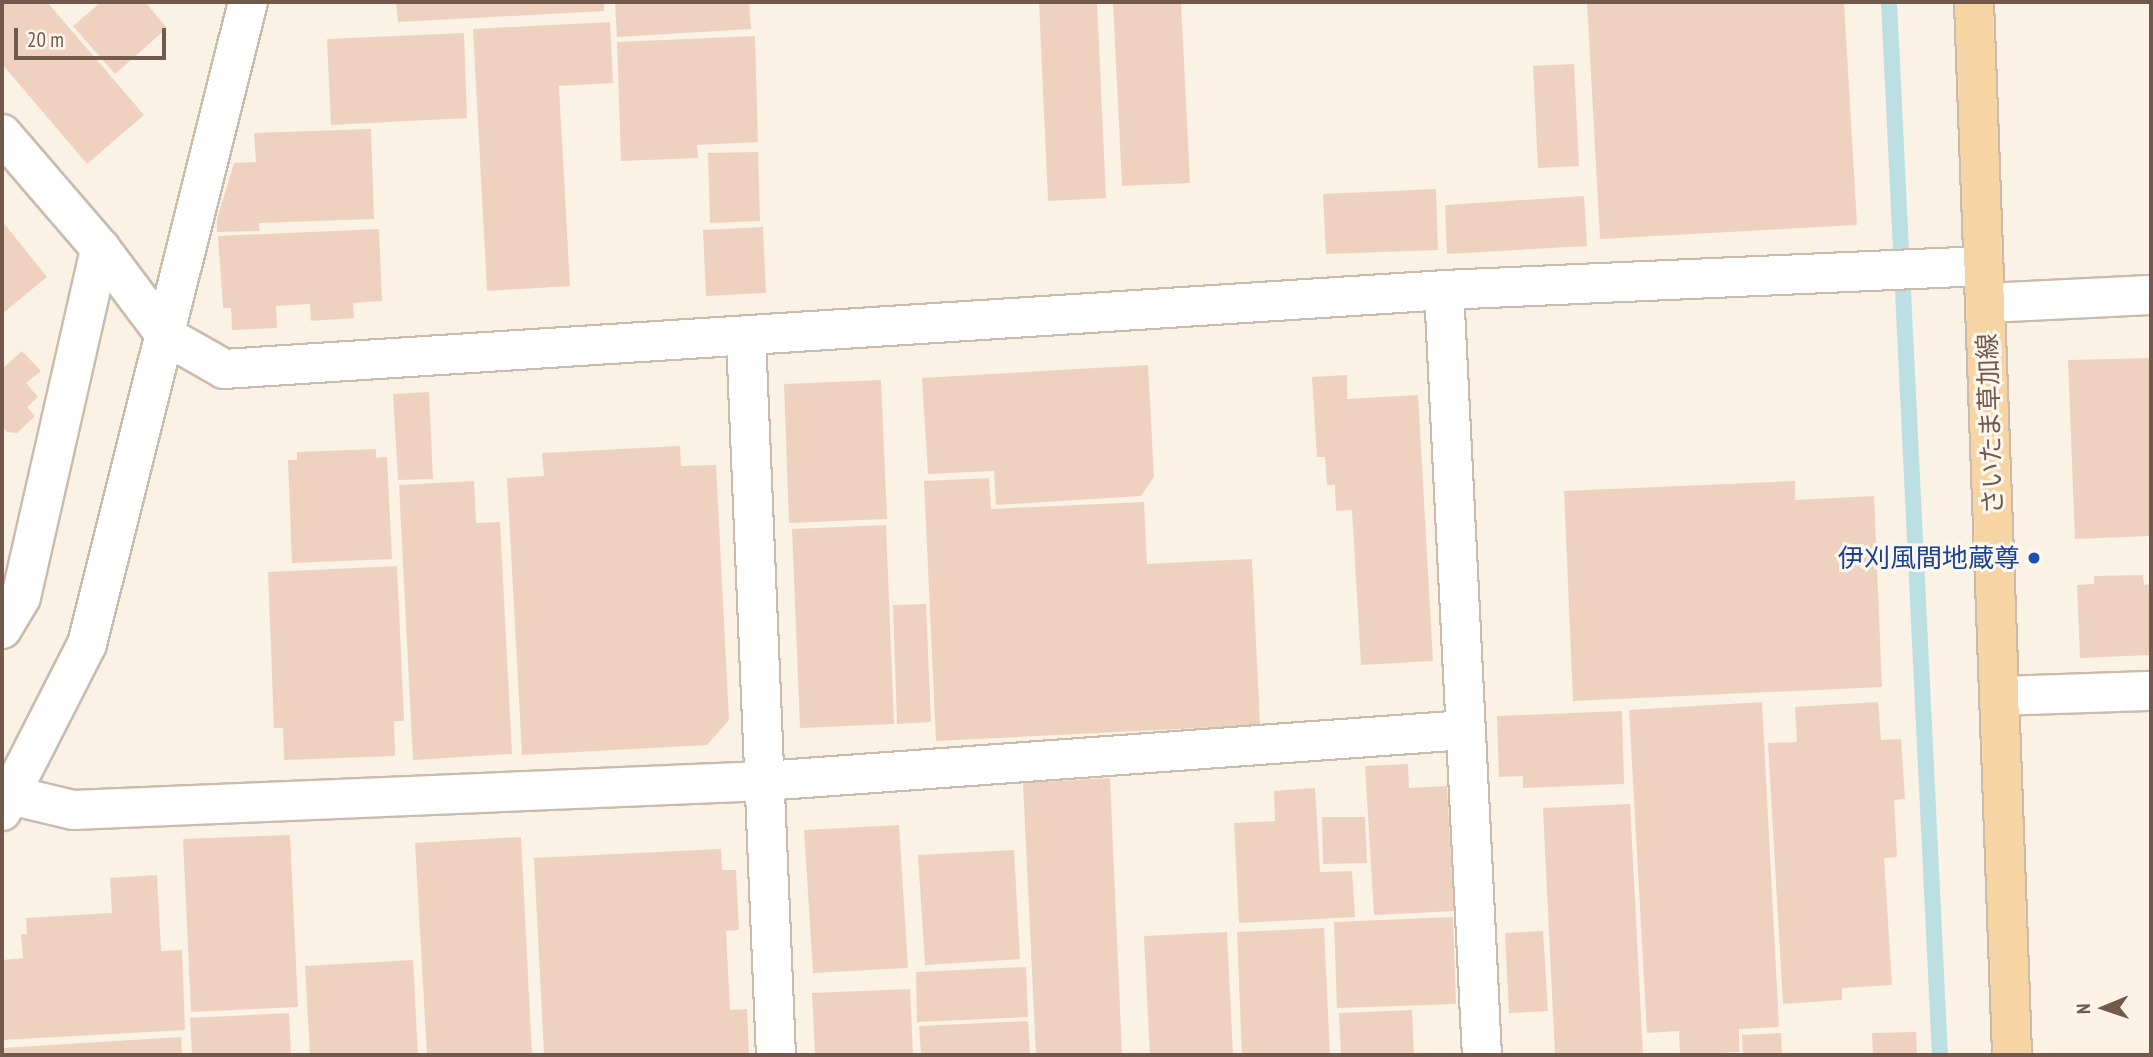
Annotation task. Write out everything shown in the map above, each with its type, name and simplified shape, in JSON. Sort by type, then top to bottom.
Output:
[{"type":"main road","name":"さいたま草加線","points":[[1974,2],[2012,1055]]},
{"type":"street","points":[[248,2],[87,644],[6,803],[73,810],[764,781],[1466,730]]},
{"type":"street","points":[[2,134],[100,248],[166,336],[224,369],[1444,290],[1926,268],[1985,285],[2151,295]]},
{"type":"street","points":[[2,629],[21,597],[100,248]]},
{"type":"street","points":[[1444,290],[1482,1055]]},
{"type":"street","points":[[746,337],[776,1055]]},
{"type":"street","points":[[2000,696],[2151,691]]},
{"type":"building","points":[[2,2],[47,2],[144,115],[87,164],[2,64]]},
{"type":"building","points":[[101,2],[145,2],[167,28],[115,74],[73,26]]},
{"type":"building","points":[[396,2],[604,2],[604,11],[398,22]]},
{"type":"building","points":[[615,2],[749,2],[751,29],[617,37]]},
{"type":"building","points":[[1039,2],[1097,2],[1106,198],[1048,201]]},
{"type":"building","points":[[1113,2],[1181,2],[1190,183],[1122,186]]},
{"type":"building","points":[[1587,2],[1844,2],[1857,225],[1600,239]]},
{"type":"building","points":[[610,22],[613,83],[559,86],[570,286],[487,291],[473,29]]},
{"type":"building","points":[[464,33],[467,118],[331,125],[327,39]]},
{"type":"building","points":[[755,36],[758,142],[697,145],[698,158],[621,161],[617,42]]},
{"type":"building","points":[[1574,64],[1579,166],[1538,168],[1533,66]]},
{"type":"building","points":[[371,129],[374,219],[259,223],[260,231],[217,232],[217,219],[234,163],[256,162],[254,133]]},
{"type":"building","points":[[758,152],[760,221],[710,223],[708,153]]},
{"type":"building","points":[[1436,189],[1438,250],[1326,254],[1323,194]]},
{"type":"building","points":[[1584,196],[1587,246],[1447,254],[1445,205]]},
{"type":"building","points":[[2,221],[47,277],[2,314]]},
{"type":"building","points":[[763,227],[766,293],[706,296],[703,230]]},
{"type":"building","points":[[379,229],[382,301],[353,303],[354,318],[311,321],[310,304],[276,306],[277,328],[232,330],[231,308],[223,308],[218,236]]},
{"type":"building","points":[[22,351],[41,371],[26,383],[38,397],[27,407],[35,416],[17,433],[7,432],[2,426],[2,369]]},
{"type":"building","points":[[2151,358],[2151,536],[2075,539],[2068,360]]},
{"type":"building","points":[[1148,365],[1154,477],[1141,496],[996,505],[994,471],[928,474],[922,378]]},
{"type":"building","points":[[1347,375],[1347,399],[1418,395],[1433,661],[1361,665],[1352,510],[1336,511],[1335,485],[1327,485],[1325,457],[1317,457],[1312,377]]},
{"type":"building","points":[[881,380],[887,519],[789,523],[784,384]]},
{"type":"building","points":[[429,392],[433,479],[398,480],[393,394]]},
{"type":"building","points":[[680,446],[681,466],[716,465],[729,720],[707,745],[522,755],[507,478],[544,476],[542,453]]},
{"type":"building","points":[[376,449],[376,458],[387,457],[392,559],[292,563],[288,460],[297,460],[297,452]]},
{"type":"building","points":[[989,478],[991,509],[1144,502],[1147,564],[1252,559],[1260,725],[936,741],[924,481]]},
{"type":"building","points":[[474,481],[476,523],[500,522],[512,754],[413,760],[399,485]]},
{"type":"building","points":[[1795,481],[1795,500],[1874,496],[1882,687],[1573,701],[1564,491]]},
{"type":"building","points":[[886,525],[894,724],[800,728],[792,529]]},
{"type":"building","points":[[397,566],[404,721],[394,721],[395,756],[284,760],[283,728],[274,728],[268,572]]},
{"type":"building","points":[[2143,575],[2144,585],[2151,584],[2151,655],[2080,658],[2077,585],[2094,584],[2094,576]]},
{"type":"building","points":[[926,604],[931,722],[897,724],[893,605]]},
{"type":"building","points":[[1762,702],[1779,1027],[1739,1029],[1739,1052],[1680,1055],[1679,1031],[1647,1033],[1629,710]]},
{"type":"building","points":[[1878,702],[1881,740],[1901,739],[1905,799],[1894,800],[1897,857],[1884,858],[1892,985],[1842,988],[1842,1000],[1783,1004],[1768,743],[1797,742],[1795,707]]},
{"type":"building","points":[[1622,711],[1624,784],[1523,788],[1523,776],[1499,777],[1497,716]]},
{"type":"building","points":[[1408,764],[1409,788],[1447,786],[1454,911],[1374,915],[1365,766]]},
{"type":"building","points":[[1110,778],[1122,1055],[1036,1055],[1023,783]]},
{"type":"building","points":[[1315,788],[1320,872],[1352,871],[1355,917],[1239,923],[1234,823],[1275,821],[1274,791]]},
{"type":"building","points":[[1630,804],[1643,1055],[1555,1055],[1543,808]]},
{"type":"building","points":[[1322,817],[1365,817],[1367,863],[1323,864]]},
{"type":"building","points":[[899,825],[908,968],[813,973],[804,830]]},
{"type":"building","points":[[290,835],[298,1007],[191,1012],[183,839]]},
{"type":"building","points":[[521,837],[532,1055],[427,1055],[415,843]]},
{"type":"building","points":[[721,849],[722,870],[736,870],[739,930],[726,931],[730,1010],[747,1009],[749,1055],[544,1055],[534,858]]},
{"type":"building","points":[[1014,850],[1020,959],[925,965],[918,855]]},
{"type":"building","points":[[157,875],[161,951],[182,950],[185,1030],[2,1040],[2,960],[23,958],[21,934],[27,934],[26,918],[112,913],[110,878]]},
{"type":"building","points":[[1453,917],[1456,1004],[1337,1008],[1334,922]]},
{"type":"building","points":[[1324,928],[1330,1055],[1242,1055],[1237,932]]},
{"type":"building","points":[[1543,931],[1548,1011],[1509,1013],[1505,933]]},
{"type":"building","points":[[1227,932],[1233,1055],[1150,1055],[1144,936]]},
{"type":"building","points":[[413,960],[418,1055],[310,1055],[305,966]]},
{"type":"building","points":[[1026,967],[1028,1017],[917,1022],[916,972]]},
{"type":"building","points":[[910,989],[913,1055],[815,1055],[812,993]]},
{"type":"building","points":[[1412,1010],[1414,1055],[1341,1055],[1339,1013]]},
{"type":"building","points":[[289,1013],[291,1055],[192,1055],[190,1018]]},
{"type":"building","points":[[1028,1021],[1030,1055],[921,1055],[919,1026]]},
{"type":"building","points":[[1916,1032],[1917,1055],[1873,1055],[1872,1033]]},
{"type":"building","points":[[1781,1033],[1782,1055],[1743,1055],[1742,1035]]},
{"type":"building","points":[[181,1037],[182,1055],[2,1055],[2,1048]]},
{"type":"waterway","points":[[1889,2],[1940,1055]]},
{"type":"place","name":"伊刈風間地蔵尊","points":[[2034,558]]}]
